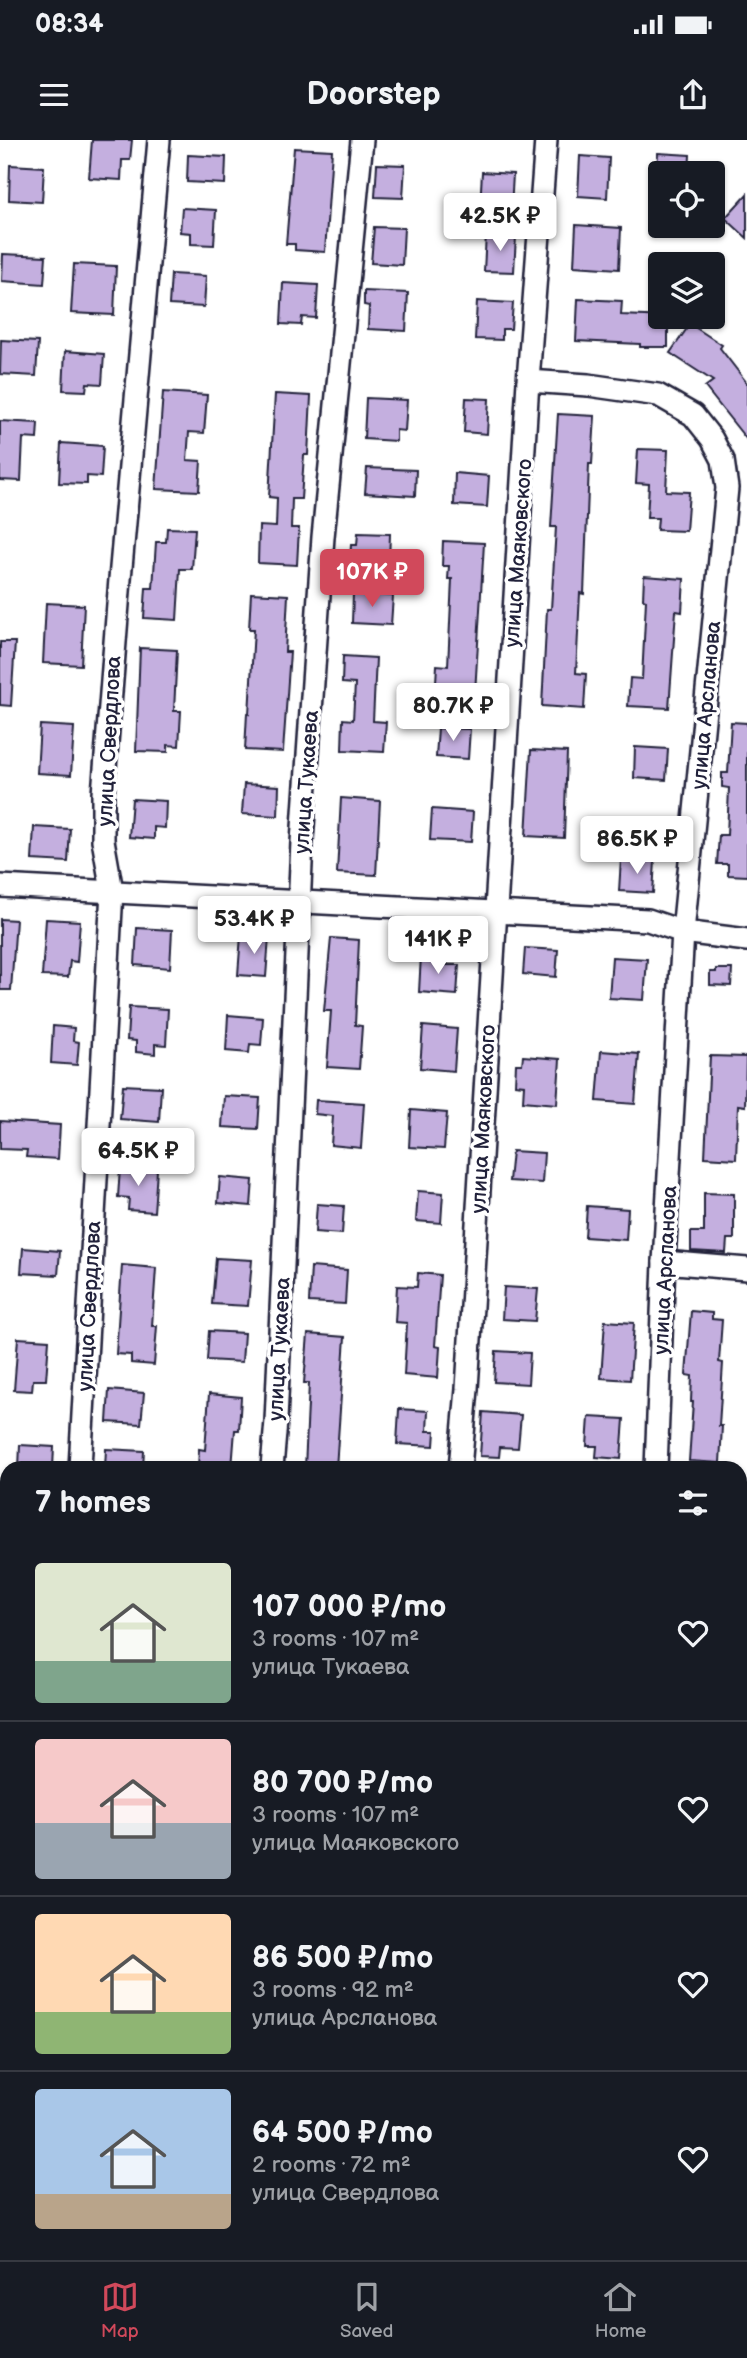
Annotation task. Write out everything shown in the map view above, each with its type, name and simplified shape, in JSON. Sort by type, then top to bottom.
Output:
[{"type":"street","name":"улица Свердлова","points":[[80,1461],[112,891],[103,840],[103,794],[159,140]]},
{"type":"street","name":"улица Тукаева","points":[[273,1461],[303,828],[323,537],[362,140]]},
{"type":"street","name":"улица Маяковского","points":[[461,1461],[528,381],[546,140]]},
{"type":"street","name":"улица Арсланова","points":[[528,381],[588,384],[658,394],[693,415],[712,439],[723,460],[727,488],[683,932],[664,1262],[656,1461]]},
{"type":"street","points":[[0,886],[648,920],[683,932],[747,940]]},
{"type":"street","points":[[664,1262],[747,1269]]},
{"type":"building","points":[[92,140],[132,140],[130,160],[122,160],[121,180],[89,178]]},
{"type":"building","points":[[294,148],[332,150],[325,252],[295,250],[295,244],[286,244]]},
{"type":"building","points":[[658,153],[690,155],[690,161],[658,161]]},
{"type":"building","points":[[188,155],[226,157],[225,184],[187,182]]},
{"type":"building","points":[[580,156],[609,158],[607,198],[578,196]]},
{"type":"building","points":[[377,164],[405,165],[403,198],[375,197]]},
{"type":"building","points":[[10,165],[44,167],[42,202],[9,200]]},
{"type":"building","points":[[482,172],[513,174],[511,209],[480,207]]},
{"type":"building","points":[[747,194],[747,238],[725,218]]},
{"type":"building","points":[[182,208],[216,210],[214,245],[191,244],[191,233],[180,232]]},
{"type":"building","points":[[576,225],[621,228],[619,269],[574,266]]},
{"type":"building","points":[[374,227],[404,228],[402,265],[371,263]]},
{"type":"building","points":[[486,234],[516,236],[514,272],[484,271]]},
{"type":"building","points":[[3,254],[46,256],[44,284],[2,281]]},
{"type":"building","points":[[74,264],[116,266],[114,315],[71,313]]},
{"type":"building","points":[[171,274],[206,276],[204,307],[169,305]]},
{"type":"building","points":[[283,283],[318,285],[316,318],[302,317],[301,325],[281,324]]},
{"type":"building","points":[[364,291],[408,293],[406,331],[368,329],[369,306],[364,305]]},
{"type":"building","points":[[578,299],[622,301],[621,315],[648,316],[648,329],[668,329],[668,347],[576,341]]},
{"type":"building","points":[[477,301],[513,303],[511,329],[502,329],[502,340],[475,339]]},
{"type":"building","points":[[687,329],[698,329],[722,345],[720,348],[747,383],[747,440],[705,387],[713,381],[670,353]]},
{"type":"building","points":[[1,340],[38,342],[36,376],[0,374]]},
{"type":"building","points":[[65,351],[104,354],[102,384],[87,383],[86,391],[63,390]]},
{"type":"building","points":[[163,392],[207,395],[204,433],[189,432],[187,460],[201,461],[199,491],[156,489]]},
{"type":"building","points":[[275,394],[311,396],[308,455],[304,455],[301,499],[292,499],[291,528],[299,528],[297,565],[258,563],[259,526],[276,527],[277,498],[269,497]]},
{"type":"building","points":[[366,398],[407,400],[405,431],[396,430],[396,441],[364,439]]},
{"type":"building","points":[[466,398],[489,399],[487,434],[464,432]]},
{"type":"building","points":[[558,414],[595,416],[592,464],[589,464],[584,594],[580,593],[576,673],[586,674],[584,709],[542,706],[547,609],[551,609],[556,527],[551,527]]},
{"type":"building","points":[[0,421],[38,423],[37,439],[23,438],[21,481],[0,480]]},
{"type":"building","points":[[61,443],[103,446],[101,477],[87,476],[87,484],[59,483]]},
{"type":"building","points":[[638,449],[668,450],[666,491],[689,492],[686,531],[657,530],[658,518],[647,518],[649,484],[636,483]]},
{"type":"building","points":[[367,468],[416,470],[415,496],[365,493]]},
{"type":"building","points":[[455,473],[489,476],[487,507],[454,505]]},
{"type":"building","points":[[167,528],[195,529],[192,569],[180,569],[177,620],[144,618],[146,588],[153,588],[156,542],[166,542]]},
{"type":"building","points":[[358,533],[390,534],[389,562],[350,560],[351,545],[357,545]]},
{"type":"building","points":[[443,541],[484,543],[475,693],[465,693],[464,702],[435,700],[437,665],[448,666],[452,579],[448,579],[449,566],[442,566]]},
{"type":"building","points":[[644,576],[684,579],[682,612],[676,611],[669,708],[628,706],[630,678],[642,679],[646,600],[643,599]]},
{"type":"building","points":[[251,593],[288,595],[285,652],[290,652],[283,752],[245,750],[254,629],[249,629]]},
{"type":"building","points":[[353,593],[393,596],[391,625],[352,623]]},
{"type":"building","points":[[46,603],[84,605],[81,665],[43,663]]},
{"type":"building","points":[[0,642],[15,642],[11,706],[0,705]]},
{"type":"building","points":[[140,648],[177,650],[174,711],[181,711],[179,746],[168,745],[168,752],[136,751]]},
{"type":"building","points":[[343,656],[376,658],[373,721],[386,722],[384,752],[342,750],[343,719],[353,720],[355,684],[342,683]]},
{"type":"building","points":[[731,722],[747,723],[747,876],[728,875],[728,864],[717,864],[719,835],[727,835],[729,788],[722,787],[722,773],[728,773]]},
{"type":"building","points":[[40,725],[74,727],[71,775],[37,773]]},
{"type":"building","points":[[438,728],[470,729],[468,759],[436,757]]},
{"type":"building","points":[[635,747],[668,749],[666,780],[634,778]]},
{"type":"building","points":[[531,750],[567,752],[564,838],[526,836]]},
{"type":"building","points":[[244,784],[279,786],[278,816],[242,814]]},
{"type":"building","points":[[341,798],[380,801],[376,875],[337,873]]},
{"type":"building","points":[[132,799],[166,801],[165,828],[154,827],[154,839],[129,837]]},
{"type":"building","points":[[432,809],[473,812],[471,842],[430,840]]},
{"type":"building","points":[[34,827],[70,829],[68,862],[32,860]]},
{"type":"building","points":[[621,859],[655,861],[653,893],[619,891]]},
{"type":"building","points":[[0,919],[16,920],[11,990],[0,990]]},
{"type":"building","points":[[46,919],[80,921],[77,962],[70,961],[68,977],[42,976]]},
{"type":"building","points":[[137,928],[172,930],[170,968],[135,965]]},
{"type":"building","points":[[241,935],[269,937],[266,977],[238,975]]},
{"type":"building","points":[[331,938],[359,940],[355,1025],[362,1026],[359,1069],[327,1067],[331,1011],[324,1011]]},
{"type":"building","points":[[525,948],[558,950],[556,977],[523,974]]},
{"type":"building","points":[[421,955],[448,956],[447,965],[459,965],[457,995],[419,992]]},
{"type":"building","points":[[612,957],[647,959],[644,1000],[609,998]]},
{"type":"building","points":[[716,969],[732,969],[731,986],[710,985],[710,972],[716,972]]},
{"type":"building","points":[[129,1007],[168,1009],[166,1045],[155,1044],[155,1054],[136,1052],[136,1041],[127,1040]]},
{"type":"building","points":[[228,1015],[263,1018],[261,1045],[250,1044],[249,1053],[226,1051]]},
{"type":"building","points":[[53,1026],[74,1028],[73,1041],[79,1042],[77,1065],[51,1063]]},
{"type":"building","points":[[423,1026],[457,1029],[454,1071],[420,1068]]},
{"type":"building","points":[[601,1051],[639,1054],[635,1104],[597,1101]]},
{"type":"building","points":[[523,1056],[560,1059],[557,1104],[523,1101],[524,1085],[515,1084],[516,1064],[522,1064]]},
{"type":"building","points":[[710,1056],[746,1057],[745,1106],[738,1105],[736,1159],[705,1157]]},
{"type":"building","points":[[123,1085],[161,1087],[159,1122],[120,1119]]},
{"type":"building","points":[[224,1096],[260,1098],[258,1129],[222,1127]]},
{"type":"building","points":[[316,1100],[364,1103],[361,1148],[331,1145],[333,1116],[315,1114]]},
{"type":"building","points":[[411,1110],[447,1113],[444,1149],[409,1147]]},
{"type":"building","points":[[0,1121],[60,1125],[58,1159],[26,1157],[27,1150],[0,1149]]},
{"type":"building","points":[[512,1151],[544,1153],[542,1183],[509,1181]]},
{"type":"building","points":[[120,1168],[157,1170],[154,1212],[128,1210],[129,1198],[118,1197]]},
{"type":"building","points":[[220,1177],[253,1180],[251,1206],[218,1203]]},
{"type":"building","points":[[418,1191],[443,1193],[441,1223],[416,1221]]},
{"type":"building","points":[[704,1193],[734,1194],[734,1239],[727,1239],[726,1253],[691,1251],[691,1232],[704,1232]]},
{"type":"building","points":[[317,1204],[344,1206],[342,1234],[315,1232]]},
{"type":"building","points":[[587,1206],[628,1209],[626,1240],[585,1237]]},
{"type":"building","points":[[23,1248],[60,1251],[58,1275],[21,1273]]},
{"type":"building","points":[[216,1258],[252,1260],[248,1306],[212,1304]]},
{"type":"building","points":[[122,1265],[156,1268],[152,1326],[157,1326],[154,1365],[131,1363],[131,1355],[116,1354]]},
{"type":"building","points":[[311,1267],[347,1270],[345,1304],[309,1302]]},
{"type":"building","points":[[418,1273],[440,1275],[435,1346],[440,1347],[438,1378],[404,1375],[407,1323],[395,1322],[397,1286],[417,1287]]},
{"type":"building","points":[[504,1287],[538,1289],[535,1321],[502,1319]]},
{"type":"building","points":[[691,1311],[712,1313],[712,1319],[722,1320],[719,1362],[723,1363],[719,1426],[722,1426],[720,1461],[689,1461],[693,1402],[692,1376],[686,1375]]},
{"type":"building","points":[[605,1321],[634,1323],[630,1380],[601,1378]]},
{"type":"building","points":[[209,1331],[244,1333],[242,1362],[207,1360]]},
{"type":"building","points":[[308,1334],[345,1337],[336,1461],[305,1461],[309,1383],[304,1383]]},
{"type":"building","points":[[18,1338],[49,1340],[46,1380],[33,1380],[32,1391],[14,1390]]},
{"type":"building","points":[[496,1351],[530,1353],[528,1384],[494,1382]]},
{"type":"building","points":[[109,1390],[144,1393],[141,1424],[107,1422]]},
{"type":"building","points":[[209,1394],[241,1397],[239,1430],[235,1430],[233,1461],[198,1461],[199,1449],[205,1450]]},
{"type":"building","points":[[399,1409],[428,1411],[427,1431],[435,1431],[434,1446],[397,1444]]},
{"type":"building","points":[[483,1412],[521,1415],[518,1448],[500,1447],[499,1457],[480,1456]]},
{"type":"building","points":[[589,1417],[624,1419],[621,1459],[596,1457],[597,1446],[587,1446]]},
{"type":"building","points":[[20,1445],[54,1447],[53,1461],[19,1461]]},
{"type":"building","points":[[106,1449],[144,1451],[143,1461],[105,1461]]}]
